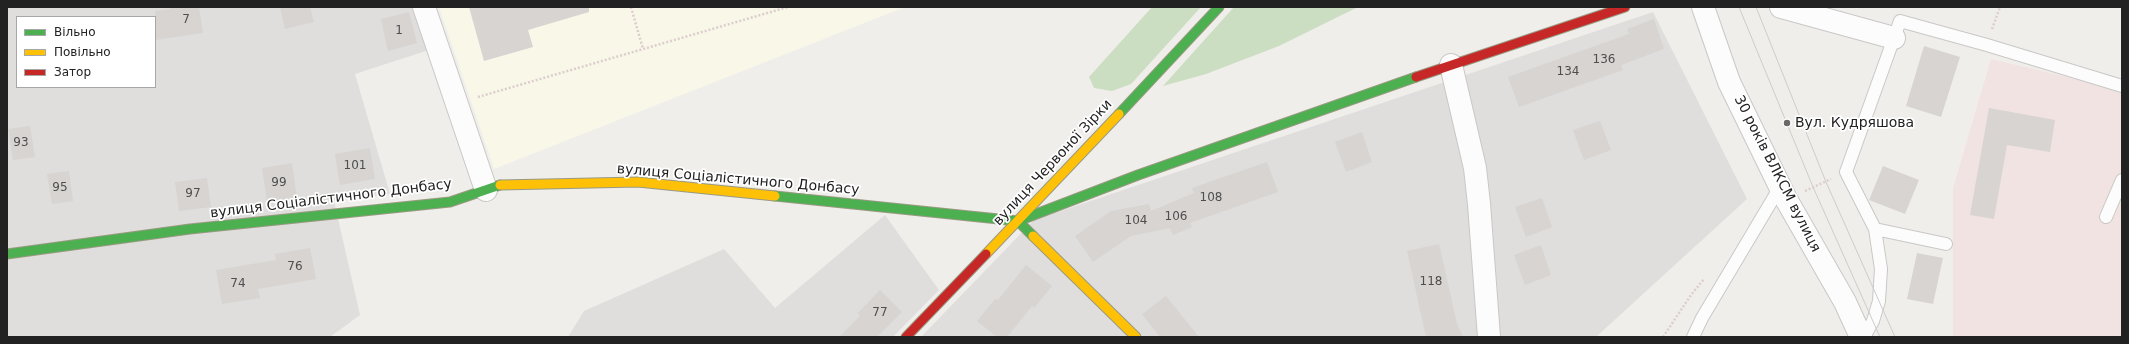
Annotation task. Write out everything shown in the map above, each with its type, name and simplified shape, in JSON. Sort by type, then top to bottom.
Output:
[{"type":"street","points":[[424,7],[486,190]]},
{"type":"street","name":"вулиця Червоної Зірки","points":[[906,337],[1018,221],[1219,7]]},
{"type":"street","points":[[1136,337],[1018,221],[1146,173],[1451,65],[1625,7]]},
{"type":"street","name":"30 років ВЛКСМ вулиця","points":[[1703,7],[1729,82],[1780,187],[1845,302],[1862,337]]},
{"type":"street","points":[[1780,7],[1894,38]]},
{"type":"street","points":[[1451,65],[1476,175],[1489,337]]},
{"type":"street","name":"вулиця Соціалістичного Донбасу","points":[[7,254],[190,229],[450,202],[505,183],[638,182],[1018,221]]},
{"type":"lane","points":[[1862,337],[1873,321],[1882,284],[1875,229],[1846,172],[1900,21],[1987,45],[2122,86]]},
{"type":"lane","points":[[2106,217],[2122,180]]},
{"type":"lane","points":[[1693,337],[1702,318],[1780,187]]},
{"type":"lane","points":[[1875,229],[1946,244]]},
{"type":"path","points":[[631,7],[643,49]]},
{"type":"path","points":[[457,103],[788,7]]},
{"type":"path","points":[[1987,45],[2000,7]]},
{"type":"shaded area","points":[[7,7],[419,7],[435,48],[355,74],[390,194],[334,201],[360,315],[330,337],[7,337]]},
{"type":"shaded area","points":[[439,7],[905,7],[494,169]]},
{"type":"shaded area","points":[[1653,12],[1747,199],[1596,337],[921,337],[1034,220]]},
{"type":"shaded area","points":[[1991,59],[2122,90],[2122,337],[1953,337],[1953,188]]},
{"type":"shaded area","points":[[885,215],[939,290],[893,337],[568,337],[584,311],[724,249],[775,308]]},
{"type":"green space","points":[[1152,7],[1201,7],[1131,84],[1112,91],[1094,88],[1089,77]]},
{"type":"green space","points":[[1234,7],[1358,7],[1279,46],[1206,74],[1163,86]]},
{"type":"building","points":[[170,7],[199,7],[203,33],[156,40],[155,11],[170,9]]},
{"type":"building","points":[[280,7],[310,7],[314,22],[285,29]]},
{"type":"building","points":[[469,7],[589,7],[589,12],[528,30],[533,47],[484,61]]},
{"type":"building","points":[[409,12],[417,43],[388,51],[381,19]]},
{"type":"building","points":[[1654,19],[1664,49],[1621,65],[1623,70],[1519,107],[1508,77],[1629,34],[1627,29]]},
{"type":"building","points":[[1924,46],[1960,57],[1941,117],[1906,106]]},
{"type":"building","points":[[1989,108],[2055,120],[2050,152],[2007,145],[1994,219],[1970,215]]},
{"type":"building","points":[[1600,121],[1611,150],[1584,160],[1573,130]]},
{"type":"building","points":[[30,126],[35,157],[13,160],[8,129]]},
{"type":"building","points":[[1362,132],[1372,162],[1346,172],[1335,142]]},
{"type":"building","points":[[370,148],[375,179],[340,185],[335,154]]},
{"type":"building","points":[[1267,162],[1278,192],[1190,223],[1192,227],[1173,235],[1170,228],[1131,236],[1093,262],[1075,236],[1111,211],[1149,204],[1151,211],[1194,193],[1192,188]]},
{"type":"building","points":[[292,163],[297,198],[267,202],[262,168]]},
{"type":"building","points":[[1883,166],[1919,180],[1905,214],[1869,200]]},
{"type":"building","points":[[69,171],[73,201],[52,204],[47,174]]},
{"type":"building","points":[[207,178],[211,207],[179,211],[175,182]]},
{"type":"building","points":[[1542,198],[1552,227],[1526,237],[1515,207]]},
{"type":"building","points":[[1439,244],[1457,324],[1463,337],[1426,337],[1407,251]]},
{"type":"building","points":[[1541,245],[1551,275],[1525,285],[1514,255]]},
{"type":"building","points":[[310,248],[316,279],[258,289],[260,298],[222,304],[216,270],[276,260],[275,254]]},
{"type":"building","points":[[1917,253],[1943,258],[1933,304],[1907,299]]},
{"type":"building","points":[[1026,265],[1052,286],[1034,308],[1032,306],[1007,337],[997,337],[977,321],[995,299],[998,300]]},
{"type":"building","points":[[880,290],[902,312],[877,337],[839,337],[860,316],[858,313]]},
{"type":"building","points":[[1166,296],[1199,337],[1160,337],[1142,314]]},
{"type":"tram line","points":[[1739,7],[1813,187],[1880,337]]},
{"type":"tram line","points":[[1756,7],[1826,182],[1895,337]]},
{"type":"traffic: fast","points":[[1119,114],[1219,7]]},
{"type":"traffic: fast","points":[[1018,221],[1138,175],[1416,77]]},
{"type":"traffic: fast","points":[[7,254],[190,229],[450,202],[500,185]]},
{"type":"traffic: fast","points":[[775,196],[1018,221],[1033,236]]},
{"type":"traffic: slow","points":[[986,254],[1119,114]]},
{"type":"traffic: slow","points":[[500,185],[638,182],[775,196]]},
{"type":"traffic: slow","points":[[1033,236],[1136,337]]},
{"type":"traffic: jam","points":[[1416,77],[1625,7]]},
{"type":"traffic: jam","points":[[906,337],[986,254]]},
{"type":"place","name":"Вул. Кудряшова","points":[[1787,123]]}]
